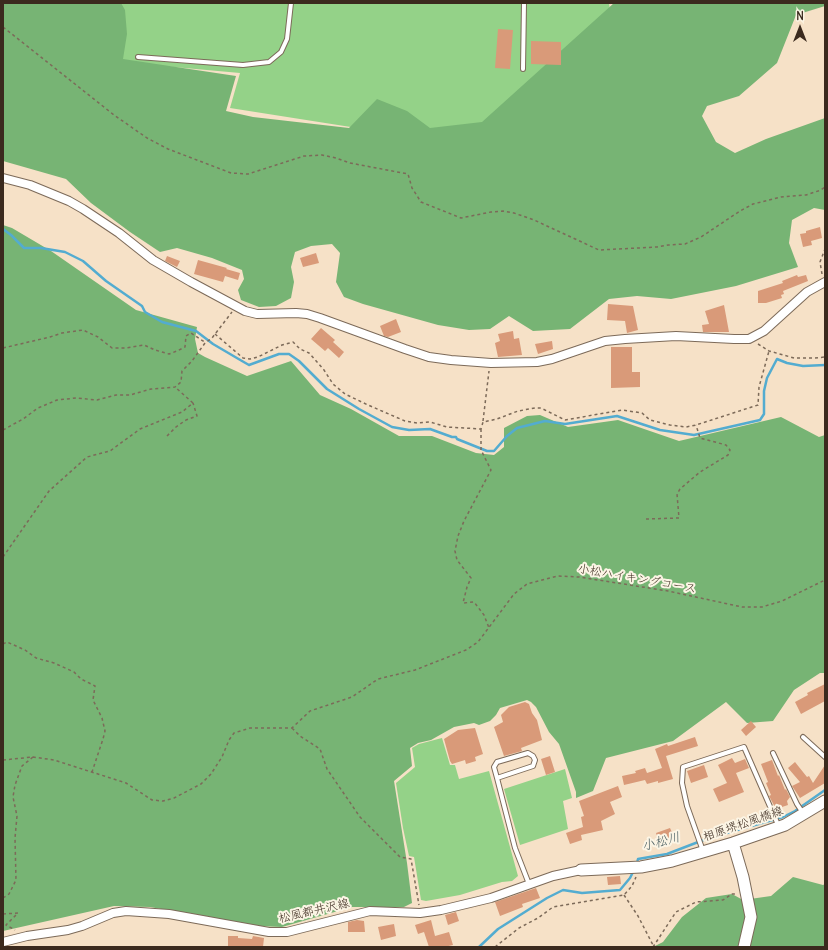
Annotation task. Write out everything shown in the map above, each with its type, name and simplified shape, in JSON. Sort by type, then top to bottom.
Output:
[{"type":"street","points":[[3,178],[30,185],[69,201],[113,229],[152,260],[236,307],[257,314],[307,314],[429,357],[451,360],[490,363],[538,362],[552,359],[605,341],[625,338],[676,336],[749,339],[764,331],[798,299],[824,282]]},
{"type":"street","name":"相原堺松風橋線","points":[[581,870],[642,867],[672,861],[702,848],[733,843],[778,824],[785,825],[802,812],[825,801]]},
{"type":"street","points":[[733,843],[748,895],[751,917],[744,947]]},
{"type":"street","name":"松風都井沢線","points":[[3,942],[27,936],[68,930],[82,926],[113,913],[126,911],[169,914],[269,932],[292,930],[370,911],[420,913],[441,910],[491,898],[559,874],[581,870]]},
{"type":"lane","points":[[138,57],[243,65],[269,62],[280,52],[287,40],[291,3]]},
{"type":"lane","points":[[523,69],[524,3]]},
{"type":"lane","points":[[803,737],[825,757]]},
{"type":"lane","points":[[702,848],[687,806],[682,783],[683,767],[744,747],[778,824]]},
{"type":"lane","points":[[497,778],[533,766],[535,760],[533,756],[528,753],[497,762],[494,767],[515,848],[529,884]]},
{"type":"lane","points":[[773,753],[802,812]]},
{"type":"path","points":[[3,27],[114,115],[146,138],[168,149],[231,173],[248,174],[304,156],[322,155],[357,164],[408,174],[412,188],[421,202],[461,218],[503,211],[514,213],[534,220],[599,250],[686,244],[701,237],[753,204],[781,197],[806,195],[821,190],[825,187]]},
{"type":"path","points":[[824,282],[820,262],[825,249]]},
{"type":"path","points":[[3,430],[23,419],[38,408],[57,400],[76,398],[97,400],[130,395],[151,389],[175,387],[181,382],[182,372],[212,338],[236,307]]},
{"type":"path","points":[[3,348],[62,333],[83,330],[98,337],[112,348],[126,348],[144,345],[169,354],[185,347],[186,336],[191,333],[206,343]]},
{"type":"path","points":[[215,334],[243,358],[250,359],[258,357],[282,345],[293,342],[300,349],[309,352],[333,384],[345,394],[368,405],[405,421],[417,423],[430,422],[447,427],[480,429]]},
{"type":"path","points":[[749,339],[770,351],[794,358],[825,357]]},
{"type":"path","points":[[483,422],[498,419],[518,411],[541,408],[565,420],[622,410],[642,413],[650,420],[670,425],[686,427],[696,425],[758,405],[759,386],[770,351]]},
{"type":"path","points":[[489,629],[484,615],[474,602],[462,603],[471,578],[457,560],[455,552],[458,536],[464,521],[490,470],[482,450],[480,429],[483,422],[490,363]]},
{"type":"path","points":[[167,436],[186,420],[197,416],[193,403],[175,387]]},
{"type":"path","points":[[3,557],[49,491],[87,457],[110,450],[140,429],[182,412],[193,403]]},
{"type":"path","points":[[646,518],[679,518],[677,494],[680,489],[700,472],[728,455],[730,450],[726,445],[700,438],[696,425]]},
{"type":"path","name":"小松ハイキングコース","points":[[292,728],[310,711],[352,697],[378,679],[415,670],[466,650],[478,642],[514,594],[527,584],[558,576],[579,577],[668,591],[742,607],[762,607],[788,598],[825,580]]},
{"type":"path","points":[[3,644],[7,642],[25,650],[36,658],[74,672],[80,679],[95,686],[93,700],[102,718],[105,731],[92,772]]},
{"type":"path","points":[[3,760],[33,757],[54,760],[126,783],[152,800],[163,801],[174,798],[201,784],[211,774],[222,757],[229,740],[234,733],[250,728],[292,728],[300,736],[320,748],[327,769],[360,817],[400,857],[411,859],[420,913]]},
{"type":"path","points":[[3,898],[9,894],[16,880],[15,838],[17,816],[13,797],[15,785],[22,766],[33,757]]},
{"type":"path","points":[[496,947],[519,928],[538,918],[553,907],[624,895],[632,886],[642,867]]},
{"type":"path","points":[[653,947],[676,912],[696,902],[723,900],[732,894],[748,895]]},
{"type":"path","points":[[624,895],[638,916],[653,947]]},
{"type":"path","points":[[3,914],[18,913],[6,925],[27,936]]},
{"type":"green space","points":[[3,3],[121,3],[125,10],[127,34],[123,59],[236,76],[226,111],[253,117],[349,128],[377,99],[407,111],[430,128],[482,122],[614,3],[825,3],[825,6],[796,15],[777,63],[739,96],[707,106],[702,116],[716,142],[735,153],[766,139],[825,118],[825,210],[814,208],[792,220],[789,243],[798,267],[736,286],[671,299],[637,296],[609,299],[570,329],[533,331],[509,316],[490,329],[469,330],[438,325],[363,304],[344,297],[336,282],[340,253],[332,244],[311,246],[295,252],[291,267],[294,282],[291,298],[276,306],[259,307],[241,300],[238,290],[244,279],[242,270],[212,258],[177,248],[160,252],[91,203],[66,179],[3,161]]},
{"type":"green space","points":[[110,3],[609,3],[611,17],[488,133],[427,139],[230,108],[240,73],[118,62]]},
{"type":"green space","points":[[3,225],[12,228],[51,251],[136,310],[197,327],[195,339],[198,353],[205,357],[247,376],[291,361],[320,395],[351,409],[399,436],[432,436],[476,453],[494,455],[504,447],[504,428],[527,416],[540,415],[568,427],[618,420],[679,441],[781,417],[819,437],[825,435],[825,673],[820,673],[794,690],[773,721],[747,723],[726,702],[673,741],[606,758],[593,791],[576,798],[576,792],[559,744],[549,732],[536,707],[527,700],[500,708],[490,721],[479,725],[474,723],[454,727],[431,740],[418,743],[410,748],[412,766],[394,781],[412,903],[404,907],[352,907],[282,927],[256,926],[150,907],[114,906],[3,931]]},
{"type":"green space","points":[[442,738],[450,765],[455,765],[459,779],[489,771],[518,876],[512,881],[502,882],[460,895],[426,901],[421,900],[414,857],[409,856],[396,783],[415,767],[412,748],[419,744]]},
{"type":"green space","points":[[565,769],[572,798],[563,801],[568,829],[520,845],[504,789]]},
{"type":"green space","points":[[793,877],[823,885],[825,884],[825,947],[653,947],[663,942],[682,917],[706,898],[732,894],[743,900],[771,896]]},
{"type":"building","points":[[498,29],[513,30],[510,69],[495,68]]},
{"type":"building","points":[[531,41],[561,42],[561,65],[531,64]]},
{"type":"building","points":[[820,227],[822,238],[811,241],[812,245],[803,247],[800,234]]},
{"type":"building","points":[[316,253],[319,263],[303,267],[300,258]]},
{"type":"building","points":[[167,256],[180,261],[177,267],[165,261]]},
{"type":"building","points":[[198,260],[240,273],[238,280],[225,276],[223,282],[194,274]]},
{"type":"building","points":[[797,275],[798,277],[806,275],[808,281],[783,291],[784,294],[781,295],[782,298],[766,303],[758,303],[758,291],[783,283],[782,281]]},
{"type":"building","points":[[608,304],[633,306],[638,330],[627,333],[625,321],[607,320]]},
{"type":"building","points":[[724,305],[729,332],[703,332],[702,325],[709,324],[705,311]]},
{"type":"building","points":[[396,319],[401,332],[388,337],[384,336],[380,326]]},
{"type":"building","points":[[321,328],[335,340],[333,342],[344,352],[339,358],[328,348],[325,351],[311,339]]},
{"type":"building","points":[[513,331],[514,339],[519,338],[522,355],[498,357],[495,343],[500,341],[498,334]]},
{"type":"building","points":[[552,341],[553,349],[538,354],[535,344]]},
{"type":"building","points":[[611,347],[632,347],[632,372],[640,372],[640,387],[611,388]]},
{"type":"building","points":[[825,684],[825,701],[801,714],[795,702],[808,695],[807,693]]},
{"type":"building","points":[[525,702],[529,704],[532,713],[537,720],[542,740],[521,748],[522,751],[504,756],[494,727],[503,722],[501,715],[509,707]]},
{"type":"building","points":[[751,721],[756,727],[746,736],[741,730]]},
{"type":"building","points":[[475,728],[483,754],[475,757],[476,761],[466,764],[465,760],[452,764],[444,739],[458,730]]},
{"type":"building","points":[[695,737],[698,746],[666,756],[673,779],[647,784],[645,780],[624,785],[622,776],[636,773],[635,771],[645,768],[647,773],[662,768],[655,749],[667,744],[668,746]]},
{"type":"building","points":[[550,756],[555,772],[546,775],[541,759]]},
{"type":"building","points":[[732,758],[735,763],[745,759],[749,768],[736,773],[744,792],[719,802],[713,789],[727,783],[718,765]]},
{"type":"building","points":[[772,760],[778,776],[779,775],[785,790],[786,789],[790,797],[787,801],[788,805],[776,809],[769,796],[771,795],[766,783],[768,782],[761,764]]},
{"type":"building","points":[[795,762],[807,777],[809,776],[813,783],[825,765],[825,783],[800,798],[792,786],[800,782],[788,768]]},
{"type":"building","points":[[704,765],[708,777],[691,783],[687,771]]},
{"type":"building","points":[[618,786],[622,797],[610,802],[615,814],[601,821],[603,830],[581,835],[582,840],[570,844],[566,833],[583,827],[581,817],[584,816],[579,801]]},
{"type":"building","points":[[670,828],[674,837],[659,842],[656,833]]},
{"type":"building","points":[[620,876],[621,884],[608,885],[607,877]]},
{"type":"building","points":[[536,888],[540,898],[522,904],[523,907],[500,916],[495,902]]},
{"type":"building","points":[[456,912],[459,921],[448,925],[445,915]]},
{"type":"building","points":[[357,920],[364,921],[365,932],[348,932],[348,922]]},
{"type":"building","points":[[431,920],[435,936],[449,932],[453,945],[444,947],[429,947],[424,932],[418,934],[415,925]]},
{"type":"building","points":[[394,924],[396,936],[381,940],[378,927]]},
{"type":"building","points":[[228,936],[238,936],[238,938],[252,939],[253,936],[264,938],[263,947],[228,947]]},
{"type":"waterway","points":[[3,229],[24,248],[41,248],[65,252],[83,261],[106,281],[142,306],[145,312],[162,322],[196,331],[213,344],[249,365],[279,354],[289,354],[299,361],[327,389],[392,427],[409,430],[430,429],[456,437],[457,439],[487,451],[494,451],[507,436],[517,428],[545,421],[565,424],[617,416],[660,430],[694,435],[760,420],[764,414],[764,391],[767,378],[777,359],[787,363],[803,366],[825,365]]},
{"type":"waterway","name":"小松川","points":[[637,863],[638,859],[667,854],[706,839],[783,817],[795,811],[825,790]]},
{"type":"waterway","name":"小松川","points":[[479,947],[498,929],[547,898],[563,890],[582,893],[620,890],[633,872]]}]
